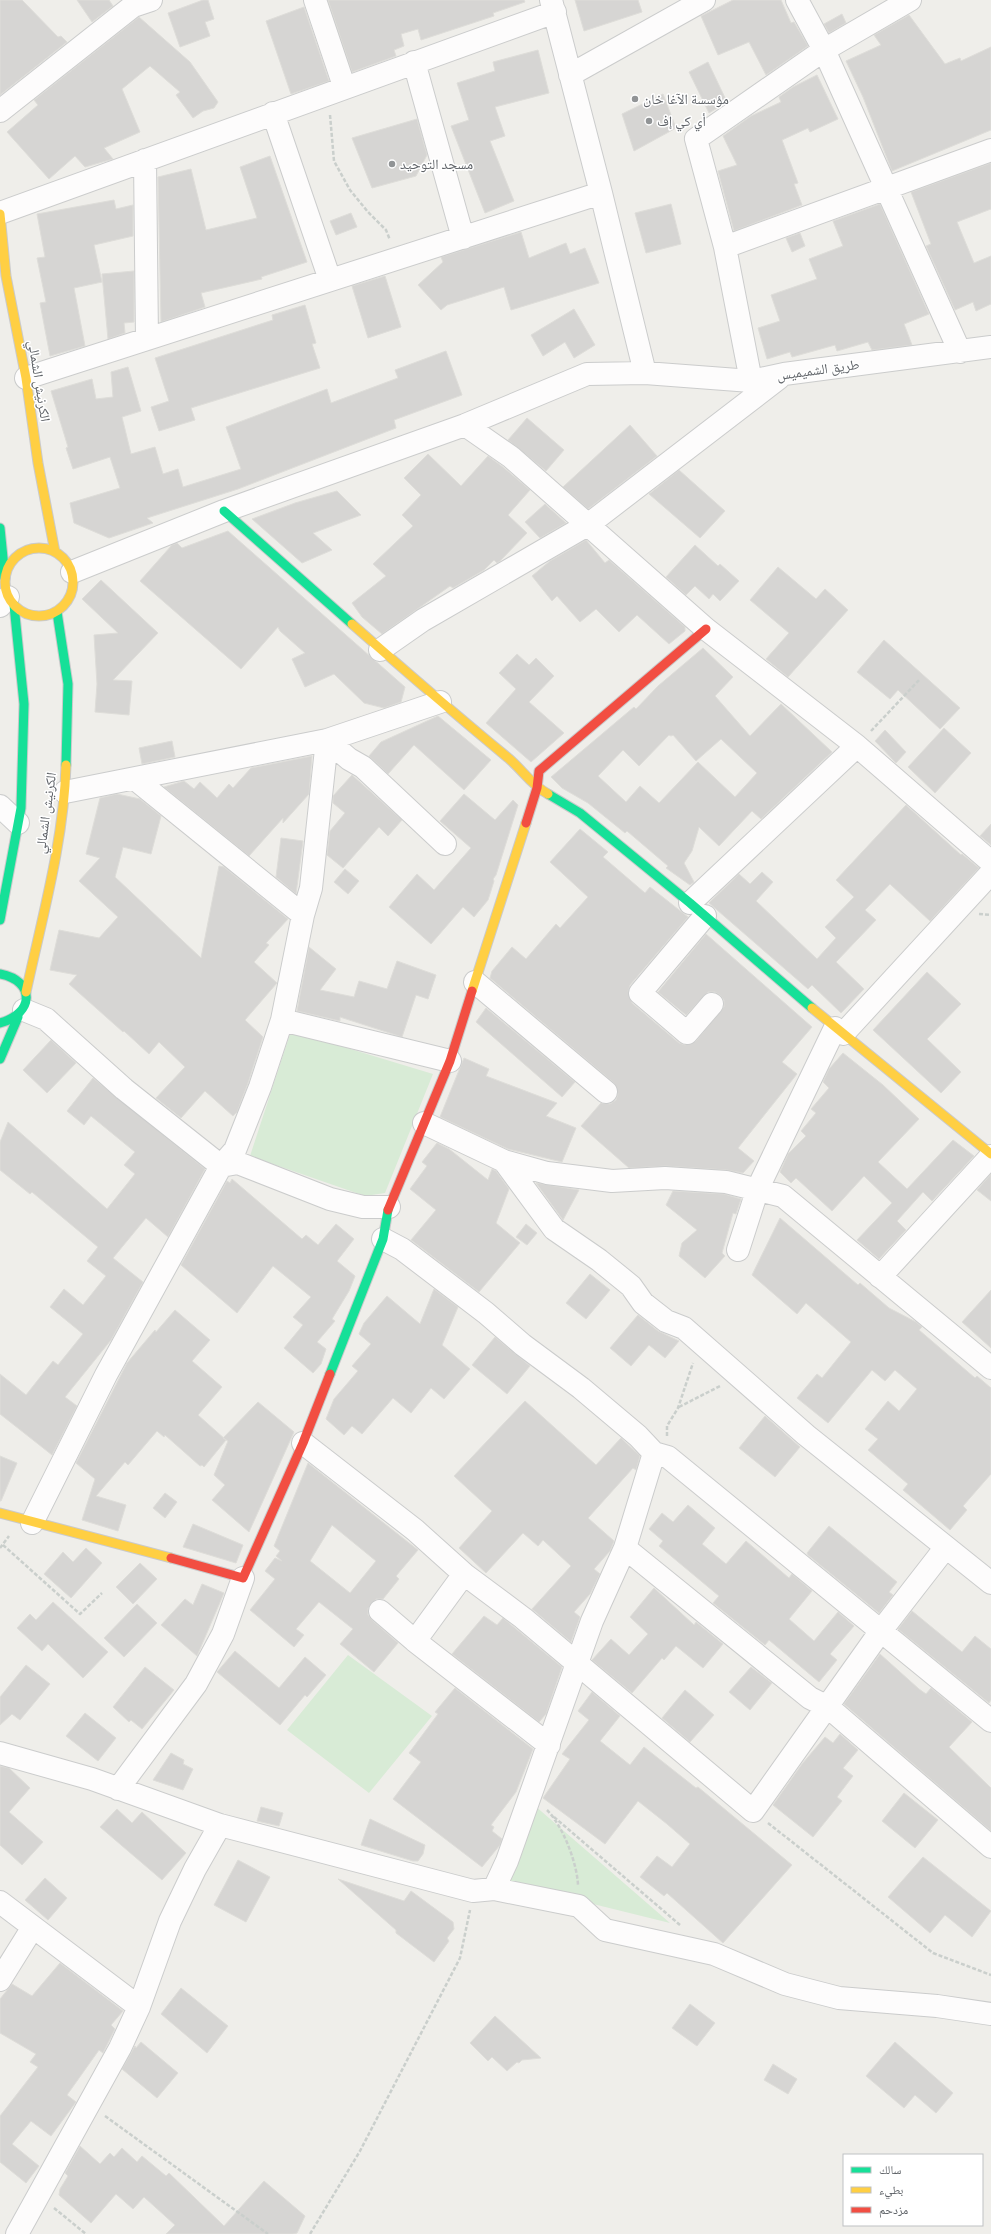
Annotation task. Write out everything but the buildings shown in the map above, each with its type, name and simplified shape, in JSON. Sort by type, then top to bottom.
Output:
[{"type":"street","points":[[0,111],[132,6],[151,0]]},
{"type":"street","points":[[315,0],[337,89]]},
{"type":"street","points":[[570,75],[704,0]]},
{"type":"street","points":[[797,0],[824,50],[960,352]]},
{"type":"street","points":[[751,381],[725,247],[696,139],[824,50],[910,0]]},
{"type":"street","points":[[0,213],[414,62],[553,6],[645,373]]},
{"type":"street","points":[[414,62],[463,238]]},
{"type":"street","points":[[273,113],[330,280]]},
{"type":"street","points":[[725,247],[991,150]]},
{"type":"street","points":[[145,160],[147,339]]},
{"type":"street","points":[[26,378],[601,194]]},
{"type":"street","name":"الكرنيش الشمالي","points":[[0,213],[6,276],[26,378],[38,463],[55,552]]},
{"type":"street","name":"طريق الشميميس","points":[[72,572],[224,511],[465,425],[587,374],[645,373],[751,381],[784,374],[991,347]]},
{"type":"street","points":[[380,650],[423,620],[588,524],[784,374]]},
{"type":"street","points":[[465,425],[511,457],[706,629],[857,746],[991,862]]},
{"type":"street","points":[[224,511],[380,650],[440,702],[517,765],[537,788],[580,813],[698,910],[839,1031],[989,1150],[880,1276]]},
{"type":"street","name":"الكرنيش الشمالي","points":[[0,528],[7,597],[24,704],[21,808],[0,920]]},
{"type":"street","points":[[34,548],[45,548],[55,552],[63,557],[72,572],[74,583],[72,594],[66,604],[57,612],[46,616],[34,616],[23,613],[7,597],[8,568],[14,559],[23,552],[34,548]]},
{"type":"street","name":"الكرنيش الشمالي","points":[[0,1059],[23,1006],[54,858],[65,792],[68,684],[57,612]]},
{"type":"street","points":[[118,1789],[196,1684],[223,1634],[244,1578],[303,1443],[383,1239],[389,1207],[450,1061],[537,788],[539,771],[706,629]]},
{"type":"street","points":[[65,792],[134,780],[327,740],[440,702]]},
{"type":"street","points":[[327,740],[349,759],[363,767],[445,844]]},
{"type":"street","points":[[32,1523],[106,1375],[221,1166],[235,1150],[260,1087],[282,1020],[303,915],[311,888],[327,740]]},
{"type":"street","points":[[712,1004],[687,1033],[640,993],[698,910],[857,746]]},
{"type":"street","points":[[134,780],[303,915]]},
{"type":"street","points":[[0,806],[18,823]]},
{"type":"street","points":[[738,1250],[758,1188],[839,1031],[991,873]]},
{"type":"street","points":[[0,974],[15,978],[22,984],[23,1006],[9,1022],[0,1023]]},
{"type":"street","points":[[475,982],[606,1092]]},
{"type":"street","points":[[23,1006],[46,1019],[124,1089],[221,1166],[238,1163],[330,1199],[363,1207],[389,1207]]},
{"type":"street","points":[[282,1020],[450,1061]]},
{"type":"street","points":[[424,1123],[504,1161],[547,1173],[612,1182],[665,1178],[726,1182],[758,1188],[783,1196],[991,1368]]},
{"type":"street","points":[[504,1161],[554,1229],[599,1260],[631,1286],[643,1303],[666,1320],[684,1328],[806,1435],[991,1583]]},
{"type":"street","points":[[383,1239],[402,1249],[581,1388],[661,1455],[863,1615],[880,1632],[991,1721]]},
{"type":"street","points":[[303,1443],[415,1530],[464,1574],[508,1606],[753,1811],[880,1632],[946,1547]]},
{"type":"street","points":[[494,1888],[507,1861],[578,1665],[592,1621],[625,1548],[661,1455]]},
{"type":"street","points":[[0,1513],[32,1523],[81,1534],[244,1578]]},
{"type":"street","points":[[625,1548],[810,1698],[828,1707],[991,1846]]},
{"type":"street","points":[[415,1641],[464,1574]]},
{"type":"street","points":[[380,1611],[415,1641],[549,1745]]},
{"type":"street","points":[[0,1753],[92,1779],[220,1825],[473,1891],[494,1888],[579,1906],[605,1930],[714,1954],[785,1984],[839,1998],[937,2006],[991,2014]]},
{"type":"street","points":[[17,2234],[120,2048],[139,2007],[170,1921],[195,1869],[220,1825]]},
{"type":"street","points":[[0,1902],[139,2007]]},
{"type":"street","points":[[0,1980],[33,1927]]},
{"type":"path","points":[[337,89],[334,161],[350,190],[368,212],[386,230],[398,259]]},
{"type":"path","points":[[857,746],[920,679]]},
{"type":"path","points":[[661,1455],[667,1426],[678,1408],[700,1343]]},
{"type":"path","points":[[678,1408],[696,1400],[712,1389],[741,1378]]},
{"type":"path","points":[[2,1545],[80,1614],[102,1592]]},
{"type":"path","points":[[531,1795],[554,1817],[684,1928]]},
{"type":"path","points":[[753,1811],[933,1953],[991,1975]]},
{"type":"path","points":[[554,1817],[577,1868],[579,1906]]},
{"type":"path","points":[[310,2234],[360,2151],[460,1958],[473,1891]]},
{"type":"path","points":[[89,2104],[268,2234]]},
{"type":"path","points":[[38,2195],[86,2234]]},
{"type":"green space","points":[[291,1031],[433,1074],[385,1193],[365,1196],[250,1156]]},
{"type":"green space","points":[[348,1655],[432,1716],[369,1793],[287,1730]]},
{"type":"green space","points":[[534,1805],[670,1923],[504,1882]]},
{"type":"traffic: fast","points":[[224,511],[352,624]]},
{"type":"traffic: fast","points":[[0,528],[5,578]]},
{"type":"traffic: fast","points":[[0,920],[21,808],[24,704],[14,605]]},
{"type":"traffic: fast","points":[[57,612],[68,684],[66,765]]},
{"type":"traffic: fast","points":[[548,794],[580,813],[690,903],[812,1008]]},
{"type":"traffic: fast","points":[[0,974],[12,978],[20,983],[25,990],[26,998],[19,1013],[11,1019],[0,1023]]},
{"type":"traffic: fast","points":[[0,1059],[18,1017]]},
{"type":"traffic: fast","points":[[330,1374],[383,1239],[388,1210]]},
{"type":"traffic: slow","points":[[0,214],[6,276],[26,378],[38,463],[55,552]]},
{"type":"traffic: slow","points":[[39,548],[52,551],[63,558],[70,569],[73,582],[70,595],[63,606],[52,613],[39,616],[26,613],[15,606],[8,595],[5,582],[8,569],[15,558],[26,551],[39,548]]},
{"type":"traffic: slow","points":[[352,624],[512,762],[532,782],[548,794]]},
{"type":"traffic: slow","points":[[26,992],[57,851],[66,765]]},
{"type":"traffic: slow","points":[[472,991],[526,823]]},
{"type":"traffic: slow","points":[[812,1008],[991,1154]]},
{"type":"traffic: slow","points":[[0,1513],[171,1558]]},
{"type":"traffic: jam","points":[[526,823],[537,788],[539,771],[706,629]]},
{"type":"traffic: jam","points":[[388,1210],[450,1061],[472,991]]},
{"type":"traffic: jam","points":[[171,1558],[243,1578],[303,1443],[330,1374]]},
{"type":"place","name":"مؤسسة الآغا خان","points":[[635,99]]},
{"type":"place","name":"أي كي إف","points":[[649,121]]},
{"type":"place","name":"مسجد التوحيد","points":[[392,164]]}]
